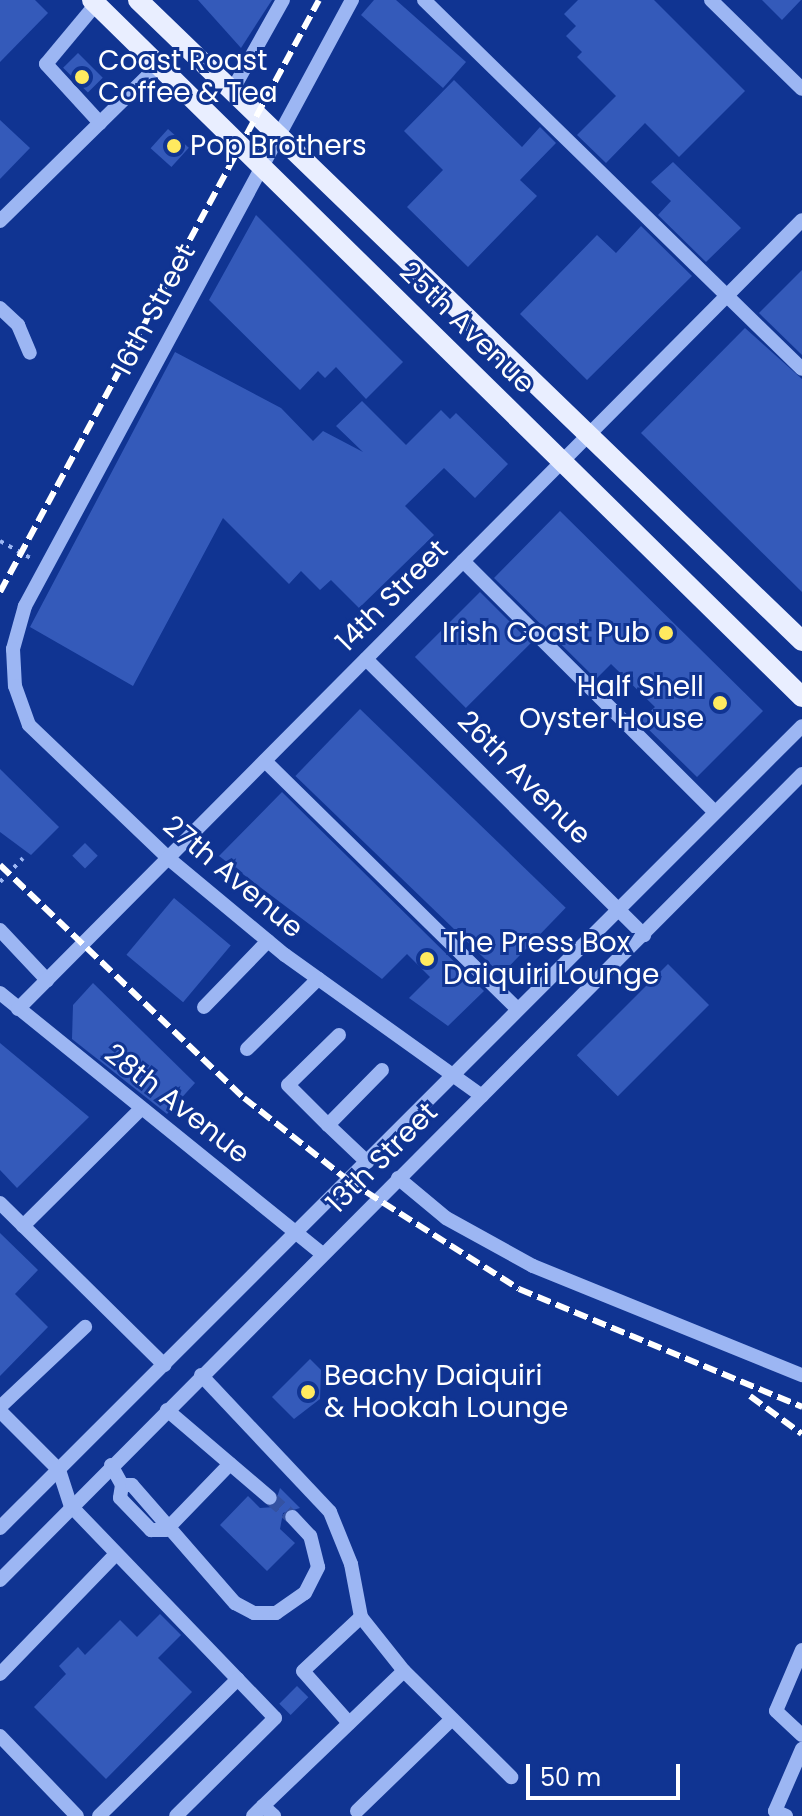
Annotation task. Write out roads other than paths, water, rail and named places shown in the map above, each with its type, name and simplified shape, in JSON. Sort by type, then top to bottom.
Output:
[{"type":"main road","name":"25th Avenue","points":[[138,0],[591,433],[802,641]]},
{"type":"main road","name":"25th Avenue","points":[[94,2],[802,697]]},
{"type":"street","points":[[233,89],[283,0]]},
{"type":"street","name":"16th Street","points":[[13,649],[46,566],[352,0]]},
{"type":"street","points":[[424,0],[802,369]]},
{"type":"street","points":[[711,0],[802,89]]},
{"type":"street","points":[[94,2],[46,64],[100,123]]},
{"type":"street","points":[[0,221],[159,65]]},
{"type":"street","name":"14th Street","points":[[18,1009],[802,220]]},
{"type":"street","points":[[0,308],[30,353]]},
{"type":"street","points":[[463,561],[713,810]]},
{"type":"street","name":"27th Avenue","points":[[13,649],[15,686],[29,725],[168,858],[318,979],[482,1096]]},
{"type":"street","name":"26th Avenue","points":[[366,659],[644,935]]},
{"type":"street","name":"13th Street","points":[[0,1528],[298,1232],[616,906],[802,726]]},
{"type":"street","points":[[265,761],[515,1007]]},
{"type":"street","name":"13th Street","points":[[0,1580],[111,1465],[802,774]]},
{"type":"street","points":[[0,930],[47,980]]},
{"type":"street","points":[[204,1007],[268,941]]},
{"type":"street","points":[[247,1049],[318,979]]},
{"type":"street","name":"28th Avenue","points":[[0,993],[322,1254]]},
{"type":"street","points":[[339,1035],[288,1085],[367,1162]]},
{"type":"street","points":[[328,1125],[382,1070]]},
{"type":"street","points":[[23,1226],[141,1109]]},
{"type":"street","points":[[398,1178],[446,1218],[533,1266],[802,1375]]},
{"type":"street","points":[[0,1203],[164,1365]]},
{"type":"street","points":[[0,1433],[4,1413],[85,1327]]},
{"type":"street","points":[[201,1375],[330,1512],[351,1564],[361,1617],[404,1671],[511,1777]]},
{"type":"street","points":[[167,1410],[270,1498]]},
{"type":"street","points":[[4,1413],[59,1470],[71,1506],[275,1718],[176,1816]]},
{"type":"street","points":[[111,1465],[122,1485],[120,1498],[151,1530],[166,1530],[230,1464]]},
{"type":"street","points":[[166,1530],[235,1603],[254,1613],[276,1613],[305,1593],[318,1567],[310,1536],[292,1517]]},
{"type":"street","points":[[0,1674],[115,1555]]},
{"type":"street","points":[[349,1723],[303,1671],[361,1617]]},
{"type":"street","points":[[802,1650],[776,1711],[802,1735]]},
{"type":"street","points":[[263,1813],[404,1671]]},
{"type":"street","points":[[99,1816],[238,1679]]},
{"type":"street","points":[[357,1811],[452,1719]]},
{"type":"street","points":[[0,1736],[77,1816]]},
{"type":"street","points":[[786,1816],[775,1811],[802,1749]]},
{"type":"tunnel","points":[[270,1498],[292,1517]]},
{"type":"railway","points":[[0,592],[319,0]]},
{"type":"railway","points":[[0,865],[244,1098],[349,1181],[519,1289],[802,1407]]},
{"type":"railway","points":[[750,1396],[802,1434]]},
{"type":"place","name":"Coast Roast Coffee & Tea","points":[[82,77]]},
{"type":"place","name":"Pop Brothers","points":[[174,146]]},
{"type":"place","name":"Irish Coast Pub","points":[[666,633]]},
{"type":"place","name":"Half Shell Oyster House","points":[[720,703]]},
{"type":"place","name":"The Press Box Daiquiri Lounge","points":[[427,959]]},
{"type":"place","name":"Beachy Daiquiri & Hookah Lounge","points":[[308,1392]]}]
